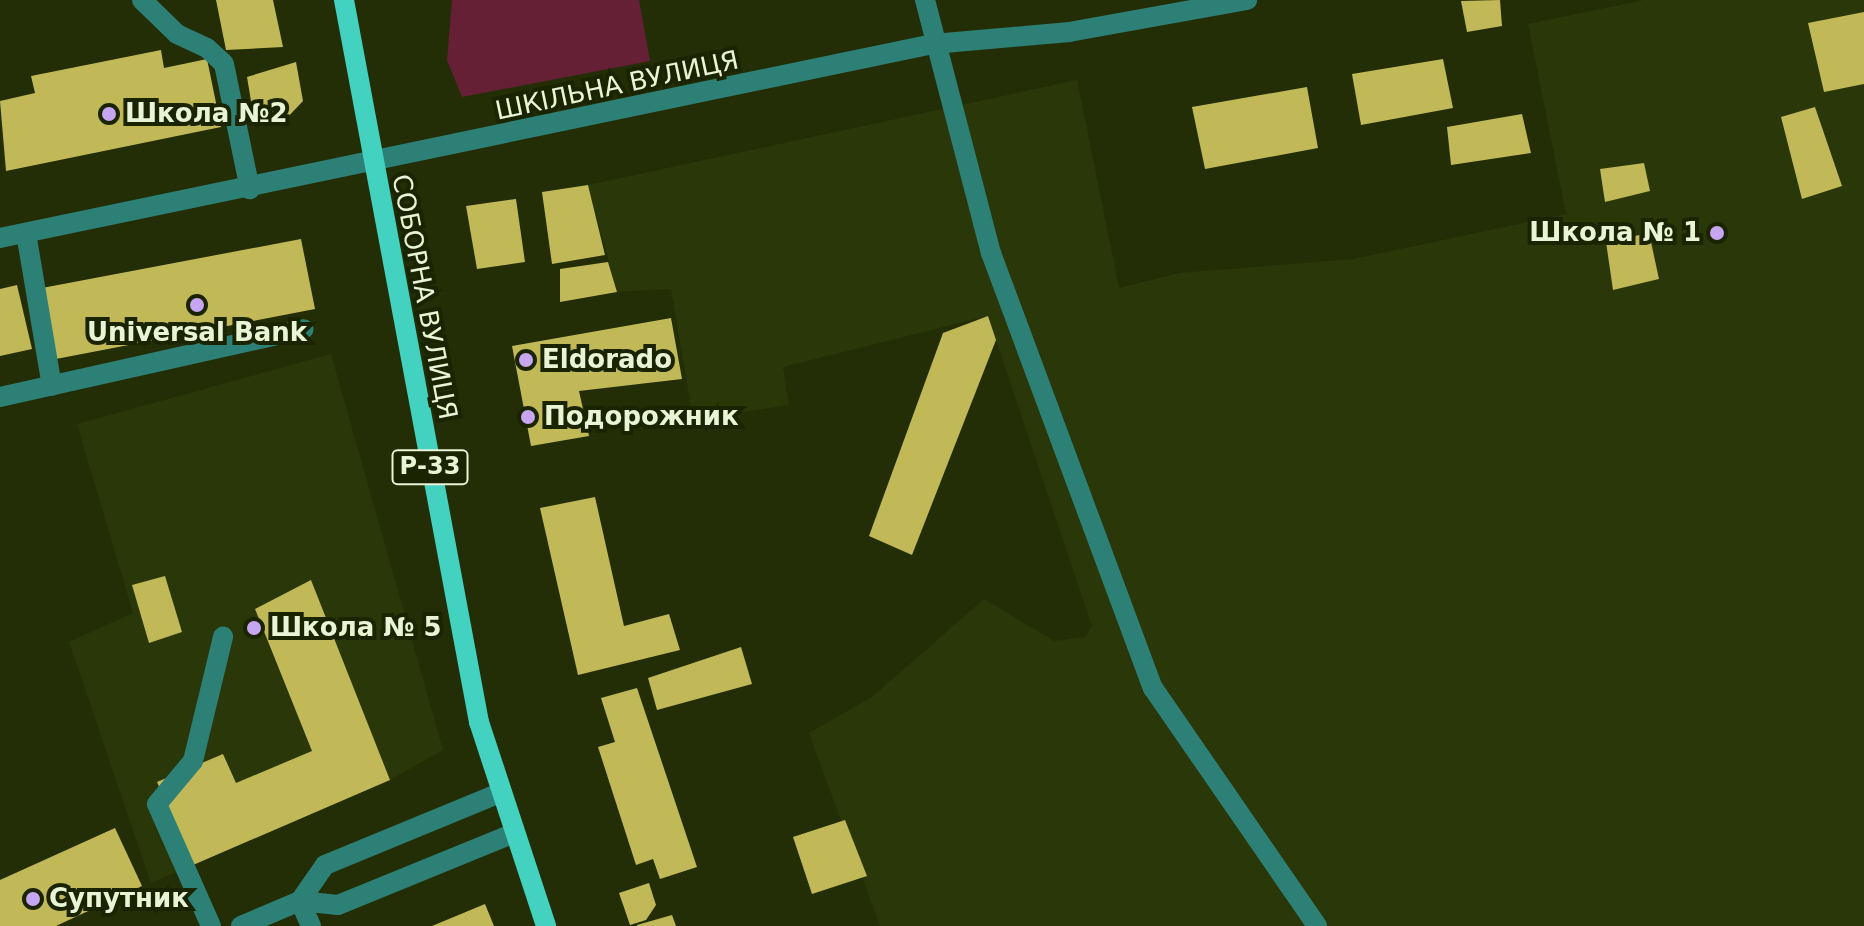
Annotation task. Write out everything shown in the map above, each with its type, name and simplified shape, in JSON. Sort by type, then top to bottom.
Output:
[{"type":"main road","name":"СОБОРНА ВУЛИЦЯ","points":[[344,0],[372,165],[479,722],[512,834],[546,926]]},
{"type":"street","points":[[142,0],[177,34],[207,48],[224,64],[250,189]]},
{"type":"street","points":[[925,0],[933,44],[991,253],[1153,688],[1317,926]]},
{"type":"street","name":"ШКІЛЬНА ВУЛИЦЯ","points":[[0,238],[372,165],[933,44],[1069,32],[1247,0]]},
{"type":"street","points":[[26,233],[52,386]]},
{"type":"street","points":[[0,397],[303,329]]},
{"type":"street","points":[[211,926],[157,804],[193,761],[223,637]]},
{"type":"street","points":[[300,901],[325,865],[500,793]]},
{"type":"street","points":[[241,926],[300,901],[338,905],[512,834]]},
{"type":"street","points":[[300,901],[311,926]]},
{"type":"shaded area","points":[[452,0],[639,0],[650,61],[462,97],[447,60]]},
{"type":"shaded area","points":[[1644,0],[1864,0],[1864,926],[880,926],[809,733],[872,697],[984,599],[1054,641],[1085,637],[1092,626],[988,316],[783,367],[789,405],[693,419],[671,289],[617,292],[588,185],[1077,80],[1119,288],[1179,273],[1353,259],[1566,214],[1528,24]]},
{"type":"shaded area","name":"Школа № 5","points":[[331,354],[443,750],[390,780],[151,883],[69,642],[133,613],[77,424]]},
{"type":"building","points":[[216,0],[273,0],[283,47],[226,50]]},
{"type":"building","points":[[1500,0],[1502,26],[1467,32],[1461,1]]},
{"type":"building","points":[[1864,12],[1864,84],[1824,92],[1808,23]]},
{"type":"building","name":"Школа №2","points":[[161,50],[164,68],[207,59],[221,127],[6,171],[0,101],[35,93],[31,76]]},
{"type":"building","points":[[1443,59],[1453,108],[1361,125],[1352,74]]},
{"type":"building","points":[[296,62],[303,101],[284,121],[255,125],[247,77]]},
{"type":"building","points":[[1307,87],[1318,148],[1205,169],[1192,107]]},
{"type":"building","points":[[1815,107],[1842,186],[1802,199],[1781,117]]},
{"type":"building","points":[[1522,114],[1531,153],[1451,165],[1447,127]]},
{"type":"building","points":[[1644,163],[1650,191],[1605,202],[1600,169]]},
{"type":"building","points":[[588,185],[605,255],[552,264],[542,192]]},
{"type":"building","points":[[516,199],[525,262],[477,269],[466,206]]},
{"type":"building","points":[[1649,233],[1659,279],[1613,290],[1606,242]]},
{"type":"building","points":[[301,239],[315,309],[56,359],[42,288]]},
{"type":"building","points":[[608,262],[617,292],[560,302],[560,269]]},
{"type":"building","points":[[17,285],[32,349],[0,356],[0,289]]},
{"type":"building","points":[[988,316],[996,340],[912,555],[869,536],[943,333]]},
{"type":"building","points":[[671,318],[682,379],[579,391],[589,436],[531,446],[512,346]]},
{"type":"building","points":[[595,497],[624,626],[669,614],[680,650],[578,675],[540,508]]},
{"type":"building","points":[[165,576],[182,632],[149,643],[132,585]]},
{"type":"building","points":[[311,580],[390,780],[193,865],[157,782],[223,754],[236,783],[312,751],[255,609]]},
{"type":"building","points":[[741,647],[752,684],[657,710],[648,678]]},
{"type":"building","points":[[637,688],[697,867],[660,879],[653,859],[636,865],[598,747],[615,742],[601,698]]},
{"type":"building","points":[[845,820],[867,876],[812,894],[793,837]]},
{"type":"building","points":[[115,828],[142,886],[56,926],[0,926],[0,880]]},
{"type":"building","points":[[649,883],[656,905],[646,920],[630,925],[619,893]]},
{"type":"building","points":[[485,904],[494,926],[432,926]]},
{"type":"building","points":[[672,915],[676,926],[637,926],[637,925]]},
{"type":"place","name":"Школа №2","points":[[109,114]]},
{"type":"place","name":"Школа № 1","points":[[1717,233]]},
{"type":"place","name":"Universal Bank","points":[[197,305]]},
{"type":"place","name":"Eldorado","points":[[526,360]]},
{"type":"place","name":"Подорожник","points":[[528,417]]},
{"type":"place","name":"Школа № 5","points":[[254,628]]},
{"type":"place","name":"Супутник","points":[[33,899]]}]
